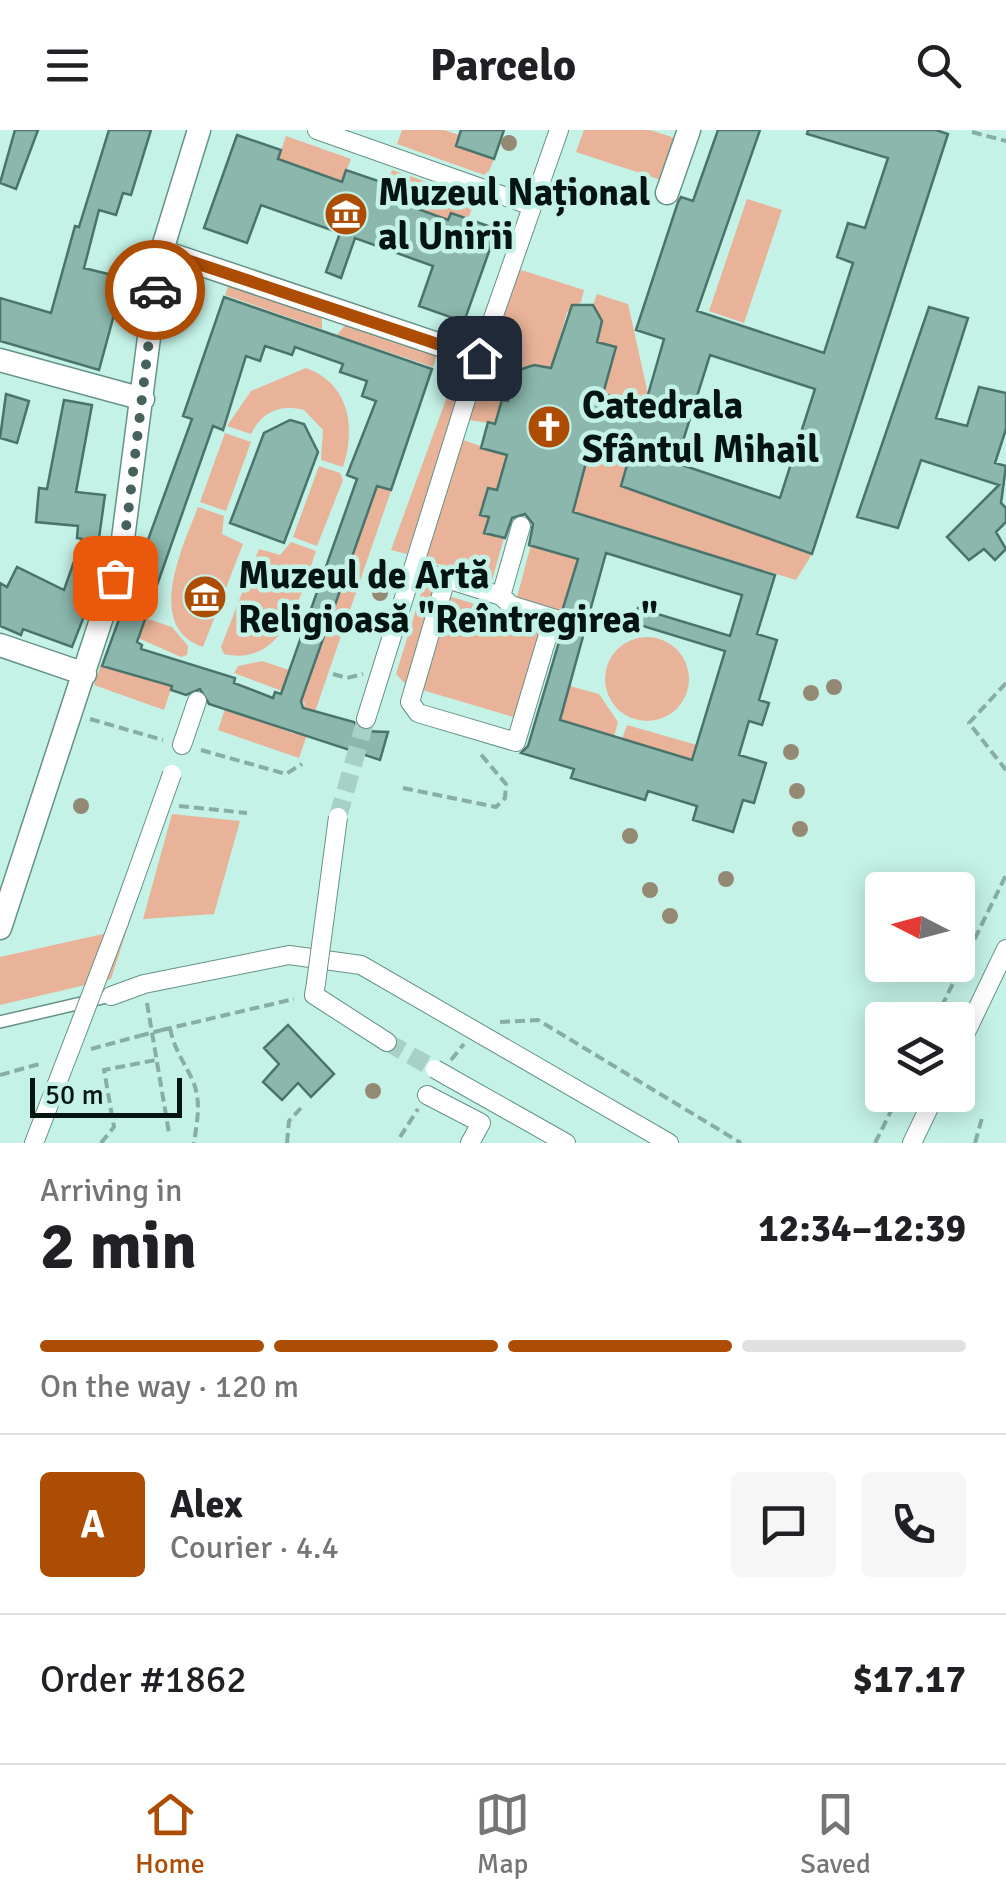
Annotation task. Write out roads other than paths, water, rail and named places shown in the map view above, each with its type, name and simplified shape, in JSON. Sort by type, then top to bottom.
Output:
[{"type":"street","points":[[0,928],[120,562],[160,251],[200,130]]},
{"type":"street","points":[[317,130],[532,206]]},
{"type":"street","points":[[366,720],[479,358],[558,130]]},
{"type":"street","points":[[668,193],[690,130]]},
{"type":"street","points":[[160,251],[479,358]]},
{"type":"street","points":[[0,360],[142,399]]},
{"type":"street","points":[[501,596],[521,526]]},
{"type":"street","points":[[415,569],[501,596],[511,606],[556,619],[516,742],[418,713],[410,702],[446,579]]},
{"type":"street","points":[[0,645],[84,674]]},
{"type":"street","points":[[182,745],[198,702]]},
{"type":"street","points":[[34,1143],[172,774]]},
{"type":"street","points":[[338,817],[315,989],[387,1042]]},
{"type":"street","points":[[975,1014],[1006,949]]},
{"type":"street","points":[[111,996],[144,984],[289,956],[362,965],[668,1143]]},
{"type":"street","points":[[442,1073],[544,1127],[566,1143]]},
{"type":"street","points":[[427,1095],[481,1123],[470,1143]]},
{"type":"street","points":[[912,1143],[928,1112]]},
{"type":"lane","points":[[0,1022],[111,996]]},
{"type":"tunnel","points":[[338,817],[366,719]]},
{"type":"tunnel","points":[[387,1042],[435,1069]]},
{"type":"place","name":"Muzeul Național al Unirii","points":[[346,214]]},
{"type":"place","name":"Catedrala Sfântul Mihail","points":[[549,427]]},
{"type":"place","name":"Muzeul de Artă Religioasă \"Reîntregirea\"","points":[[205,597]]}]
